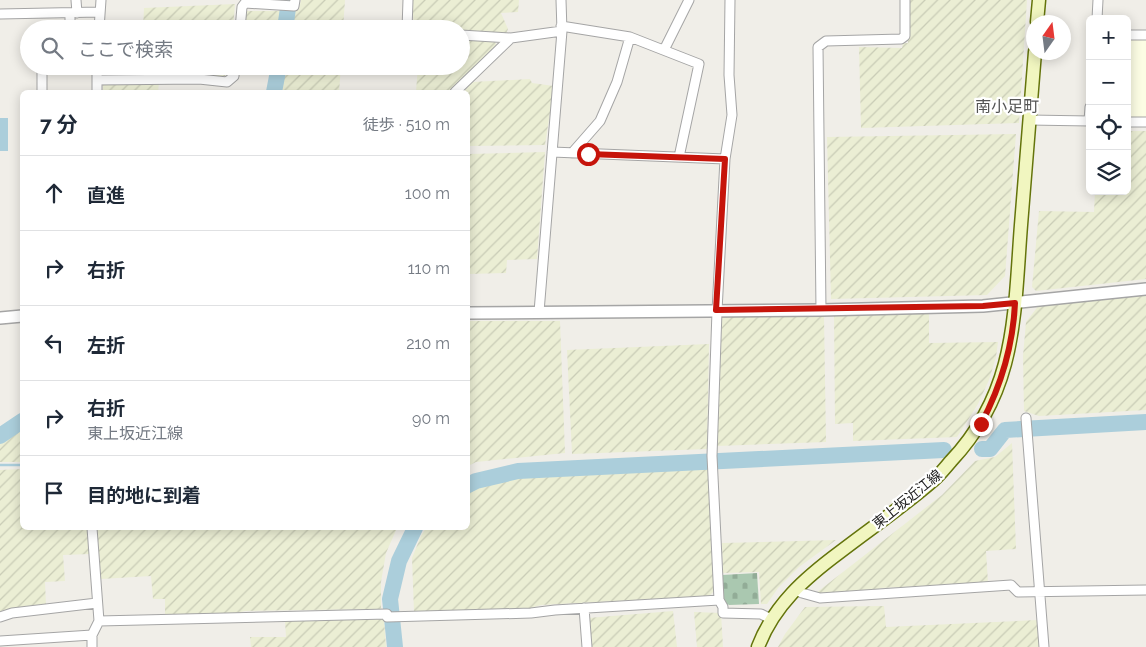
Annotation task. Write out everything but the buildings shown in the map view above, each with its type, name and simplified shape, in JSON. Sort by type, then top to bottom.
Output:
[{"type":"main road","points":[[1038,15],[1039,0]]},
{"type":"main road","name":"東上坂近江線","points":[[758,647],[771,619],[795,589],[822,565],[931,482],[967,444],[993,402],[1004,373],[1014,320],[1034,60]]},
{"type":"street","points":[[72,20],[76,0]]},
{"type":"street","points":[[99,20],[101,0]]},
{"type":"street","points":[[241,20],[242,7],[245,3],[294,6],[295,0]]},
{"type":"street","points":[[407,20],[408,0]]},
{"type":"street","points":[[539,312],[561,29],[561,0]]},
{"type":"street","points":[[664,50],[689,0]]},
{"type":"street","points":[[730,0],[729,74],[732,115],[725,159],[716,310],[712,456],[714,526],[719,600],[723,607],[723,613],[761,614],[771,619]]},
{"type":"street","points":[[821,310],[818,47],[826,41],[901,39],[905,36],[905,0]]},
{"type":"street","points":[[1097,15],[1098,0]]},
{"type":"street","points":[[0,14],[99,12]]},
{"type":"street","points":[[470,36],[511,38],[561,29],[630,36],[699,64],[679,157]]},
{"type":"street","points":[[1131,35],[1146,35]]},
{"type":"street","points":[[572,153],[600,121],[617,82],[630,36]]},
{"type":"street","points":[[458,90],[511,38]]},
{"type":"street","points":[[42,75],[42,90]]},
{"type":"street","points":[[97,75],[97,90]]},
{"type":"street","points":[[97,80],[199,79],[227,82],[234,75]]},
{"type":"street","points":[[1029,120],[1086,121]]},
{"type":"street","points":[[1131,122],[1146,122]]},
{"type":"street","points":[[552,152],[725,159]]},
{"type":"street","points":[[470,313],[821,310],[983,306],[1146,289]]},
{"type":"street","points":[[0,318],[20,316]]},
{"type":"street","points":[[1026,419],[1044,647]]},
{"type":"street","points":[[92,530],[99,621],[92,636],[92,647]]},
{"type":"street","points":[[795,589],[820,598],[1012,585],[1018,592],[1146,590]]},
{"type":"street","points":[[99,621],[530,613],[719,600]]},
{"type":"street","points":[[0,617],[12,613],[97,602]]},
{"type":"street","points":[[584,608],[587,647]]},
{"type":"street","points":[[0,641],[92,636]]},
{"type":"shaded area","points":[[301,0],[345,0],[344,20],[289,20],[291,10],[299,10]]},
{"type":"shaded area","points":[[412,0],[519,0],[518,12],[501,13],[508,29],[506,34],[470,32],[470,20],[413,20]]},
{"type":"shaded area","points":[[909,0],[1027,0],[1019,123],[861,128],[859,47],[902,48],[903,43],[908,43]]},
{"type":"shaded area","points":[[235,4],[234,20],[143,20],[144,8]]},
{"type":"shaded area","points":[[245,11],[282,11],[281,20],[244,20]]},
{"type":"shaded area","points":[[470,40],[495,41],[496,45],[470,71]]},
{"type":"shaded area","points":[[1131,40],[1146,40],[1146,117],[1131,117]]},
{"type":"shaded area","points":[[142,75],[226,75],[223,77]]},
{"type":"shaded area","points":[[281,75],[340,75],[339,90],[278,90]]},
{"type":"shaded area","points":[[417,75],[466,75],[451,90],[416,90]]},
{"type":"shaded area","points":[[530,79],[532,83],[554,86],[545,145],[470,146],[470,90],[465,90],[472,82]]},
{"type":"shaded area","points":[[159,83],[158,90],[103,90],[103,84]]},
{"type":"shaded area","points":[[1131,131],[1146,131],[1146,279],[1036,291],[1032,287],[1039,211],[1094,212],[1095,195],[1131,195]]},
{"type":"shaded area","points":[[1016,134],[1005,276],[987,295],[831,299],[827,137]]},
{"type":"shaded area","points":[[545,152],[537,259],[507,260],[506,273],[470,274],[470,154]]},
{"type":"shaded area","points":[[1146,295],[1146,410],[1039,416],[1024,411],[1023,356],[1026,322],[1039,305]]},
{"type":"shaded area","points":[[834,313],[929,314],[929,343],[998,342],[996,357],[989,380],[978,404],[957,437],[853,441],[853,423],[835,424]]},
{"type":"shaded area","points":[[824,316],[826,442],[717,446],[722,317]]},
{"type":"shaded area","points":[[470,321],[560,321],[565,453],[476,462],[470,465]]},
{"type":"shaded area","points":[[709,344],[707,449],[572,454],[567,350]]},
{"type":"shaded area","points":[[20,425],[20,462],[0,462],[0,441]]},
{"type":"shaded area","points":[[1012,443],[1016,549],[986,551],[988,583],[880,588],[876,591],[818,601],[816,593],[942,495],[975,461],[995,457]]},
{"type":"shaded area","points":[[20,469],[20,530],[88,530],[90,554],[63,555],[65,581],[45,582],[46,605],[0,611],[0,470]]},
{"type":"shaded area","points":[[708,469],[714,591],[709,596],[541,605],[527,609],[414,612],[412,558],[425,530],[470,530],[470,490],[477,486],[507,479]]},
{"type":"shaded area","points":[[97,530],[396,530],[386,553],[381,582],[381,609],[245,611],[227,615],[165,615],[165,599],[153,599],[151,576],[101,579]]},
{"type":"shaded area","points":[[836,540],[799,567],[778,588],[767,604],[761,604],[759,572],[723,573],[722,543]]},
{"type":"shaded area","points":[[884,606],[886,627],[1038,620],[1040,647],[778,647],[805,607]]},
{"type":"shaded area","points":[[673,611],[677,647],[590,647],[588,618]]},
{"type":"shaded area","points":[[694,612],[721,613],[723,647],[697,647]]},
{"type":"shaded area","points":[[384,619],[386,647],[251,647],[250,637],[286,637],[285,621]]},
{"type":"green space","points":[[757,573],[759,604],[729,605],[722,601],[722,575]]},
{"type":"water","points":[[0,118],[8,118],[8,151],[0,151]]},
{"type":"waterway","points":[[286,20],[288,8]]},
{"type":"waterway","points":[[274,90],[277,75]]},
{"type":"waterway","points":[[0,436],[20,422]]},
{"type":"waterway","points":[[982,449],[990,449],[1005,430],[1146,422]]},
{"type":"waterway","points":[[470,484],[518,471],[944,450]]},
{"type":"waterway","points":[[0,465],[20,465]]},
{"type":"waterway","points":[[395,647],[390,599],[399,561],[414,530]]},
{"type":"district","name":"南小足町","points":[[1007,106]]},
{"type":"route","points":[[588,154],[725,159],[716,310],[821,310],[983,306],[1015,303],[1014,320],[1004,373],[993,402],[981,424]]}]
